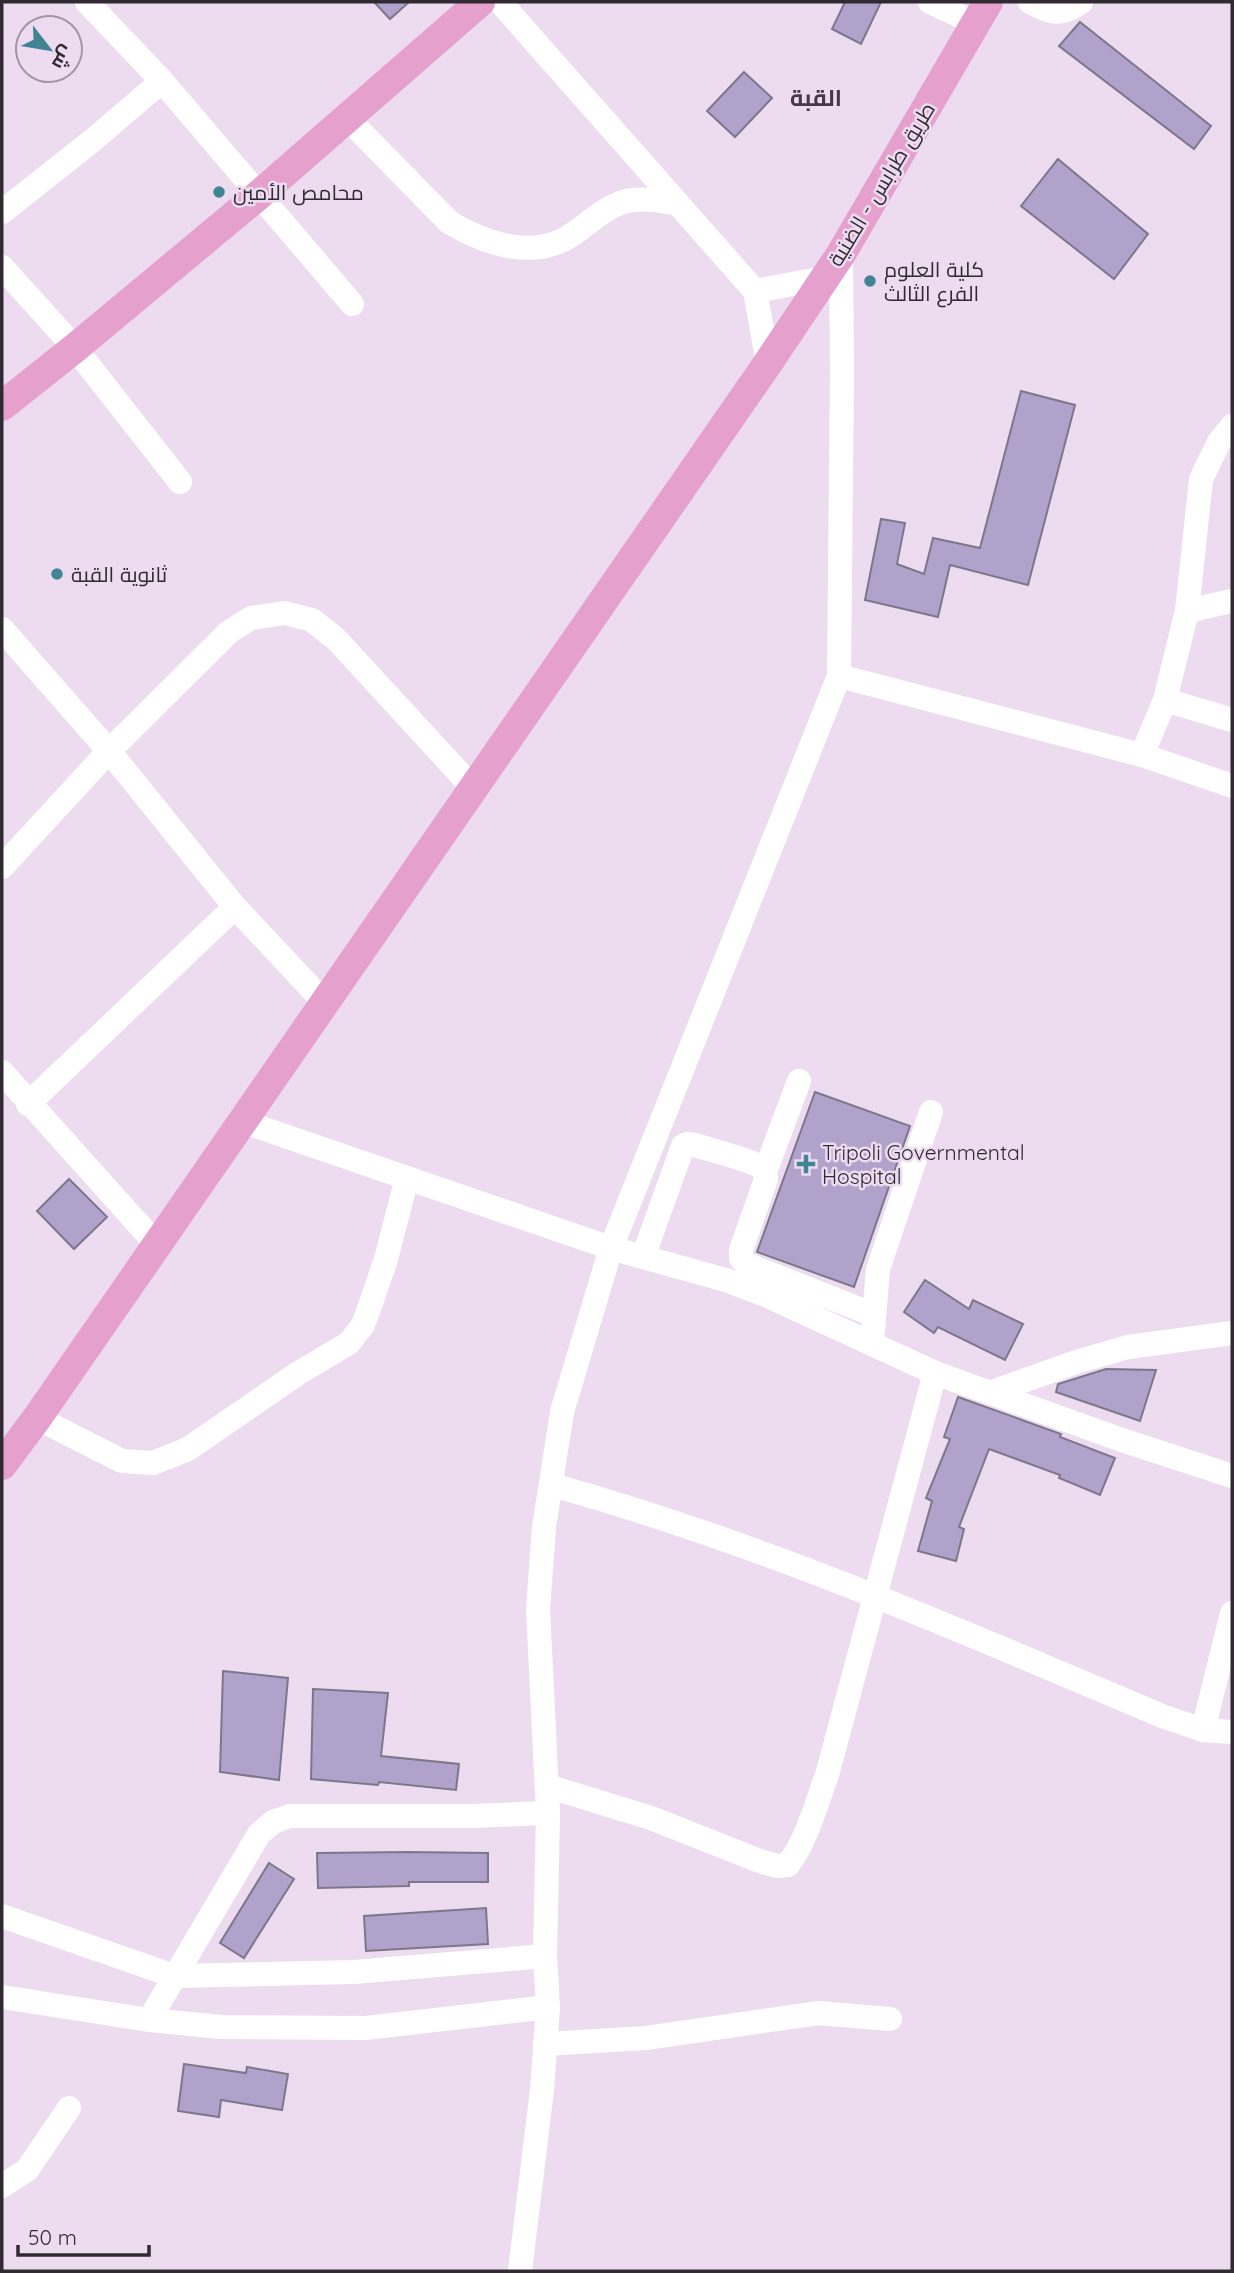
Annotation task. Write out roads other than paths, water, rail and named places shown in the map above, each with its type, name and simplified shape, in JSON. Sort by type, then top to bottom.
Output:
[{"type":"main road","points":[[2,406],[260,194],[480,2]]},
{"type":"main road","name":"طريق طرابس - الضنية","points":[[2,1465],[244,1122],[768,363],[841,254],[982,13]]},
{"type":"street","points":[[87,2],[162,80],[352,304]]},
{"type":"street","points":[[500,2],[755,291],[768,363]]},
{"type":"street","points":[[930,2],[982,13]]},
{"type":"street","points":[[1030,2],[1051,12],[1070,11],[1082,2]]},
{"type":"street","points":[[2,212],[93,140],[162,80]]},
{"type":"street","points":[[348,119],[449,222],[490,243],[536,247],[563,240],[596,215],[620,203],[640,199],[677,202]]},
{"type":"street","points":[[520,2271],[542,2090],[548,2007],[545,1956],[548,1813],[538,1609],[544,1527],[562,1412],[611,1248],[839,676],[841,254]]},
{"type":"street","points":[[2,267],[75,348],[180,482]]},
{"type":"street","points":[[755,291],[824,278]]},
{"type":"street","points":[[1142,755],[1165,700],[1187,611],[1201,479],[1219,442],[1232,426]]},
{"type":"street","points":[[1187,611],[1232,601]]},
{"type":"street","points":[[2,867],[109,751],[229,632],[251,618],[285,613],[312,620],[336,639],[474,789]]},
{"type":"street","points":[[2,629],[109,751],[236,907],[324,1003]]},
{"type":"street","points":[[839,676],[1142,755],[1232,786]]},
{"type":"street","points":[[1165,700],[1232,720]]},
{"type":"street","points":[[29,1104],[236,907]]},
{"type":"street","points":[[2,1072],[157,1245]]},
{"type":"street","points":[[799,1082],[765,1172],[741,1258],[746,1264],[874,1315]]},
{"type":"street","points":[[872,1342],[878,1269],[931,1112]]},
{"type":"street","points":[[244,1122],[611,1248],[729,1281],[872,1342],[935,1373],[1232,1476]]},
{"type":"street","points":[[643,1257],[683,1146],[695,1145],[718,1152],[762,1168],[765,1172]]},
{"type":"street","points":[[37,1418],[122,1461],[153,1463],[188,1449],[297,1374],[349,1343],[363,1325],[375,1292],[407,1178]]},
{"type":"street","points":[[992,1392],[1128,1347],[1232,1333]]},
{"type":"street","points":[[547,1786],[651,1818],[777,1866],[788,1865],[827,1775],[935,1373]]},
{"type":"street","points":[[552,1485],[623,1506],[771,1557],[874,1596],[1162,1716],[1203,1730],[1232,1732]]},
{"type":"street","points":[[1203,1730],[1232,1613]]},
{"type":"street","points":[[149,2020],[259,1834],[273,1822],[290,1816],[472,1816],[548,1813]]},
{"type":"street","points":[[2,1916],[174,1976],[354,1972],[545,1956]]},
{"type":"street","points":[[2,1997],[149,2020],[221,2027],[366,2028],[548,2007]]},
{"type":"street","points":[[545,2044],[646,2038],[819,2013],[890,2019]]},
{"type":"street","points":[[2,2186],[27,2170],[69,2108]]},
{"type":"place","name":"محامص الأمين","points":[[219,192]]},
{"type":"place","name":"كلية العلوم الفرع الثالث","points":[[870,281]]},
{"type":"place","name":"ثانوية القبة","points":[[57,574]]},
{"type":"place","name":"Tripoli Governmental Hospital","points":[[806,1164]]},
{"type":"district","name":"القبة","points":[[816,97]]}]
